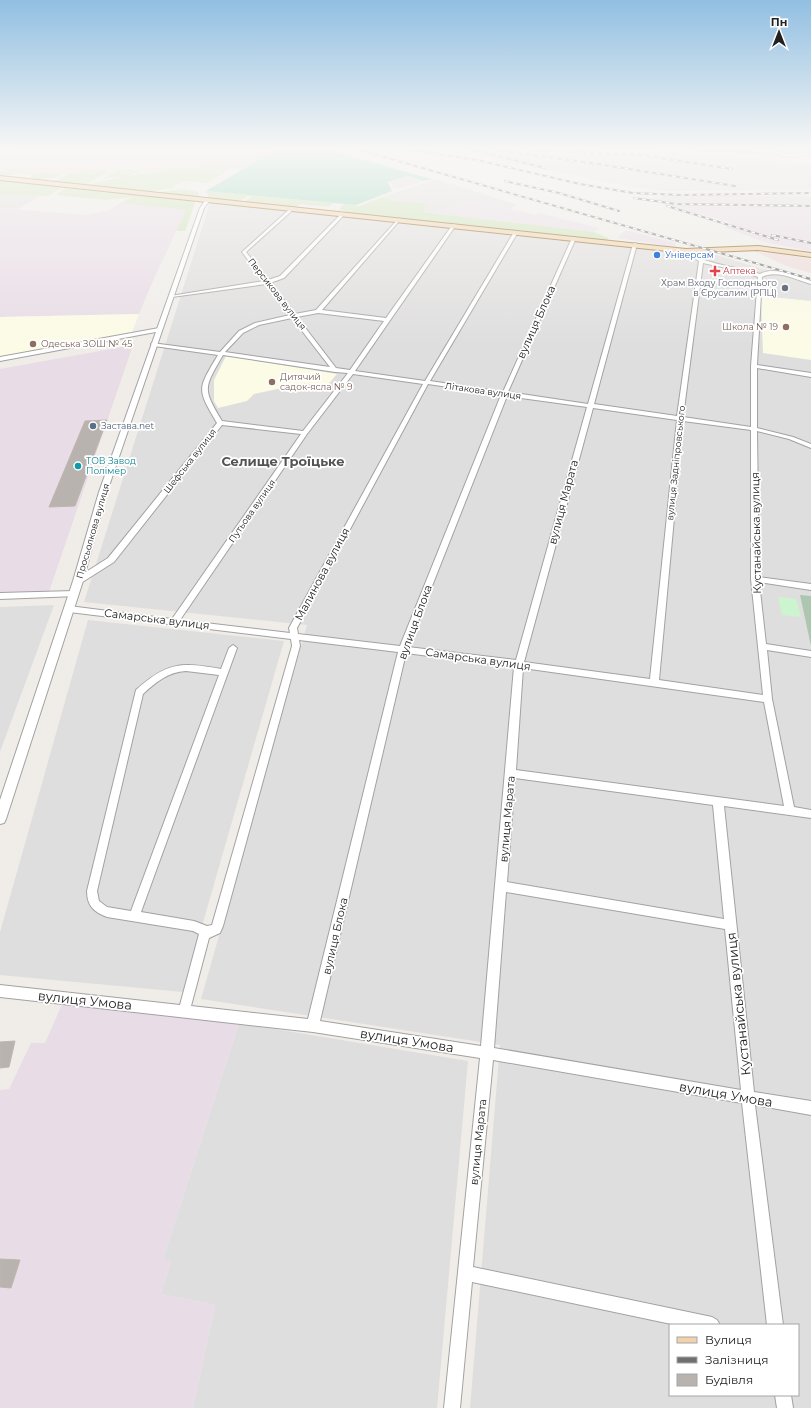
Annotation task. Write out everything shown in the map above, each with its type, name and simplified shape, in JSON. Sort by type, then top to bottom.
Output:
[{"type":"main road","points":[[351,215],[635,244],[686,251],[750,248],[811,255]]},
{"type":"main road","points":[[648,246],[689,248],[762,245],[776,246],[811,255]]},
{"type":"street","name":"Просьолкова вулиця","points":[[0,819],[74,594],[103,492],[200,215]]},
{"type":"street","name":"Персикова вулиця","points":[[286,215],[244,252],[335,370]]},
{"type":"street","points":[[172,296],[268,282],[282,277],[342,215]]},
{"type":"street","points":[[318,311],[399,219]]},
{"type":"street","name":"Путьова вулиця","points":[[175,621],[305,434],[351,372],[454,225]]},
{"type":"street","name":"Малинова вулиця","points":[[184,1011],[202,940],[208,932],[213,931],[217,926],[296,646],[293,628],[426,383],[516,232]]},
{"type":"street","name":"вулиця Блока","points":[[313,1026],[403,649],[505,393],[574,238]]},
{"type":"street","name":"вулиця Марата","points":[[452,1408],[486,1053],[511,773],[519,664],[635,244]]},
{"type":"street","points":[[686,251],[701,260],[760,276],[763,273],[770,272],[811,283]]},
{"type":"street","name":"вулиця Задніпровського","points":[[654,684],[680,420],[701,260]]},
{"type":"street","name":"Кустанайська вулиця","points":[[760,276],[754,366],[755,580],[768,700],[790,811]]},
{"type":"street","name":"Шефська вулиця","points":[[78,581],[111,560],[220,423],[207,401],[204,389],[207,378],[221,354],[241,332],[257,324],[318,311],[387,320]]},
{"type":"street","points":[[0,359],[159,330]]},
{"type":"street","name":"Літакова вулиця","points":[[154,344],[505,393],[680,420],[755,429],[791,438],[811,446]]},
{"type":"street","points":[[754,366],[811,374]]},
{"type":"street","points":[[220,423],[305,434]]},
{"type":"street","points":[[755,580],[811,587]]},
{"type":"street","points":[[0,596],[74,594]]},
{"type":"street","name":"Самарська вулиця","points":[[69,609],[519,664],[768,700]]},
{"type":"street","points":[[762,646],[811,654]]},
{"type":"street","points":[[134,917],[233,648]]},
{"type":"street","points":[[208,932],[194,926],[107,912],[95,905],[92,898],[92,891],[139,692],[165,672],[175,669],[188,668],[223,673]]},
{"type":"street","points":[[511,773],[811,814]]},
{"type":"street","name":"Кустанайська вулиця","points":[[718,802],[748,1098],[775,1324]]},
{"type":"street","points":[[501,886],[731,925]]},
{"type":"street","name":"вулиця Умова","points":[[0,990],[313,1026],[486,1053],[811,1108]]},
{"type":"street","points":[[465,1273],[707,1324]]},
{"type":"street","points":[[783,1396],[785,1408]]},
{"type":"shaded area","points":[[0,215],[184,215],[139,314],[0,317]]},
{"type":"shaded area","points":[[206,215],[324,215],[716,255],[811,283],[811,1408],[470,1408],[500,1045],[201,999],[307,625],[84,602]]},
{"type":"shaded area","points":[[449,215],[546,215],[600,228],[594,232]]},
{"type":"shaded area","points":[[702,215],[811,215],[811,251],[767,243],[724,227],[732,223]]},
{"type":"shaded area","points":[[626,230],[676,243],[675,247],[617,238]]},
{"type":"shaded area","points":[[756,252],[774,253],[811,259],[811,273],[786,266]]},
{"type":"shaded area","name":"Школа № 19","points":[[761,296],[811,301],[811,360],[763,353]]},
{"type":"shaded area","name":"Одеська ЗОШ № 45","points":[[139,314],[132,332],[0,357],[0,317]]},
{"type":"shaded area","points":[[133,345],[49,592],[0,592],[0,369]]},
{"type":"shaded area","name":"Дитячий садок-ясла № 9","points":[[226,356],[337,374],[326,387],[305,383],[254,394],[247,401],[218,408],[214,401],[214,380]]},
{"type":"shaded area","points":[[800,595],[811,596],[811,646]]},
{"type":"shaded area","points":[[54,605],[0,752],[0,607]]},
{"type":"shaded area","points":[[88,620],[284,641],[183,992],[0,975],[0,932]]},
{"type":"shaded area","points":[[63,1002],[239,1023],[163,1259],[171,1261],[161,1294],[215,1305],[193,1408],[0,1408],[0,1090],[9,1089],[31,1043],[45,1043]]},
{"type":"shaded area","points":[[239,1023],[468,1061],[437,1408],[193,1408],[215,1305],[161,1294],[171,1261],[163,1259]]},
{"type":"green space","points":[[184,215],[191,215],[185,231],[176,231]]},
{"type":"green space","points":[[365,215],[446,215],[594,232],[608,238],[608,240]]},
{"type":"green space","points":[[778,597],[796,599],[801,617],[782,615]]},
{"type":"building","name":"ТОВ Завод Полімер","points":[[107,420],[75,506],[49,507],[85,421]]},
{"type":"building","points":[[15,1041],[9,1067],[0,1068],[0,1042]]},
{"type":"building","points":[[0,1259],[20,1260],[11,1288],[0,1287]]},
{"type":"railway","points":[[586,215],[811,279]]},
{"type":"railway","points":[[695,215],[778,240]]},
{"type":"railway","points":[[772,235],[811,243]]},
{"type":"place","name":"Універсам","points":[[657,255]]},
{"type":"place","name":"Аптека","points":[[715,271]]},
{"type":"place","name":"Храм Входу Господнього в Єрусалим (РПЦ)","points":[[785,288]]},
{"type":"place","name":"Школа № 19","points":[[786,327]]},
{"type":"place","name":"Одеська ЗОШ № 45","points":[[33,344]]},
{"type":"place","name":"Дитячий садок-ясла № 9","points":[[272,382]]},
{"type":"place","name":"Застава.net","points":[[93,426]]},
{"type":"place","name":"ТОВ Завод Полімер","points":[[78,466]]},
{"type":"district","name":"Селище Троїцьке","points":[[283,461]]}]
